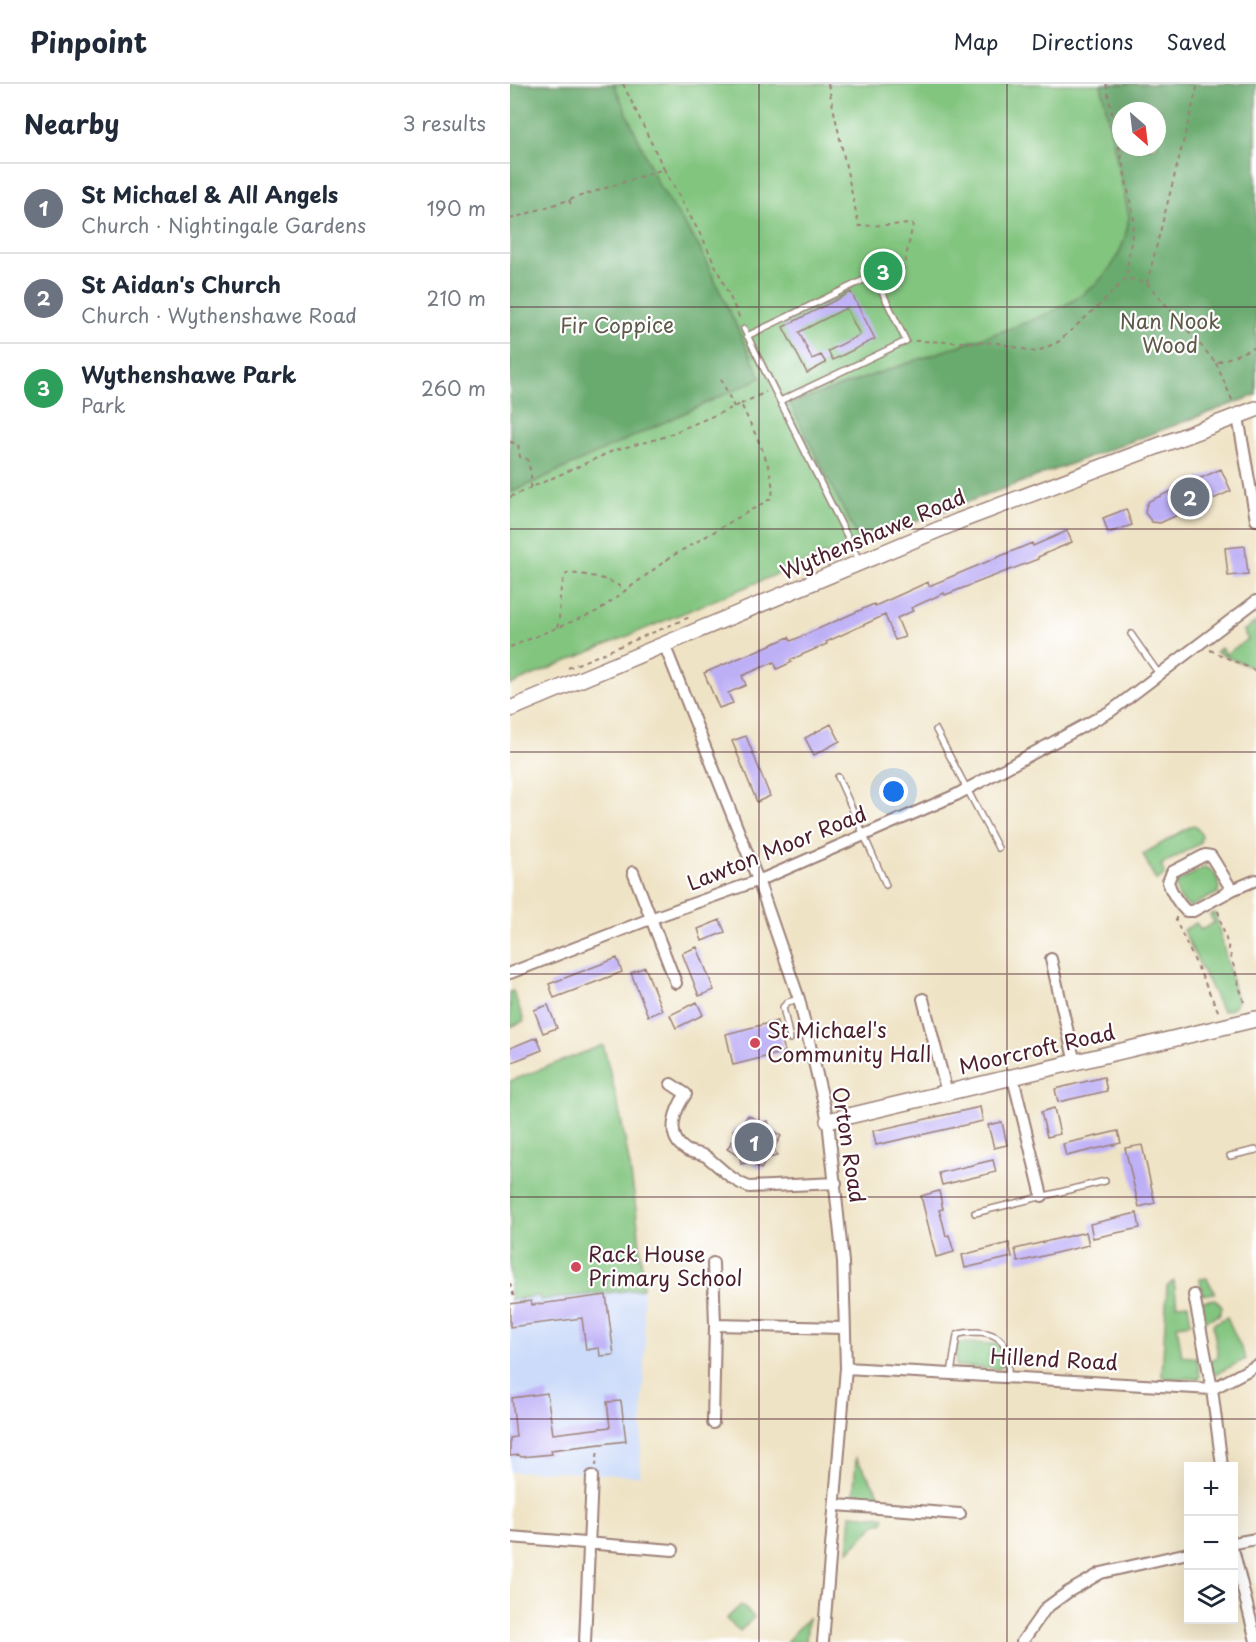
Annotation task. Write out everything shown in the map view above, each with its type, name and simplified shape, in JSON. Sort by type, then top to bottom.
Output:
[{"type":"main road","name":"Wythenshawe Road","points":[[510,709],[959,521],[1236,412],[1256,410]]},
{"type":"main road","name":"Moorcroft Road","points":[[828,1121],[1226,1026],[1253,1012]]},
{"type":"street","points":[[1236,412],[1256,520]]},
{"type":"street","name":"Lawton Moor Road","points":[[510,973],[758,880],[968,790],[1111,711],[1256,601]]},
{"type":"street","name":"Orton Road","points":[[664,644],[758,880],[799,999],[828,1121],[843,1262],[846,1368],[823,1642]]},
{"type":"street","points":[[1232,891],[1211,856],[1205,855],[1172,872],[1168,882],[1172,895],[1178,903],[1186,911],[1193,911],[1256,880]]},
{"type":"street","points":[[633,872],[676,983]]},
{"type":"street","points":[[1051,959],[1075,1063]]},
{"type":"street","points":[[923,999],[947,1093]]},
{"type":"street","points":[[1013,1078],[1042,1196]]},
{"type":"street","points":[[671,1084],[686,1095],[677,1106],[673,1120],[675,1137],[685,1149],[704,1155],[736,1182],[749,1186],[836,1183]]},
{"type":"street","points":[[713,1263],[715,1325],[713,1423]]},
{"type":"street","points":[[1194,1295],[1212,1389],[1221,1462]]},
{"type":"street","points":[[715,1325],[844,1329]]},
{"type":"street","points":[[1212,1389],[1256,1366]]},
{"type":"street","name":"Hillend Road","points":[[846,1368],[1212,1389]]},
{"type":"street","points":[[585,1642],[592,1476]]},
{"type":"street","points":[[836,1505],[960,1514]]},
{"type":"street","points":[[510,1537],[673,1550]]},
{"type":"street","points":[[1238,1542],[1256,1539]]},
{"type":"street","points":[[1022,1642],[1046,1608],[1101,1573],[1184,1554]]},
{"type":"street","points":[[1237,1570],[1256,1641]]},
{"type":"lane","points":[[747,336],[874,275],[906,341],[780,401]]},
{"type":"lane","points":[[744,329],[861,563]]},
{"type":"lane","points":[[1131,634],[1160,675]]},
{"type":"lane","points":[[936,730],[998,848]]},
{"type":"lane","points":[[838,777],[886,885]]},
{"type":"lane","points":[[790,1039],[783,1007],[788,1002],[799,999]]},
{"type":"lane","points":[[1230,1156],[1256,1150]]},
{"type":"lane","points":[[975,1213],[1106,1181]]},
{"type":"lane","points":[[951,1374],[957,1335],[965,1332],[990,1333],[999,1338],[1006,1349],[1009,1362],[1008,1377]]},
{"type":"path","points":[[623,84],[664,169],[704,241],[744,329]]},
{"type":"path","points":[[828,84],[859,226],[913,224],[902,276],[874,275]]},
{"type":"path","points":[[906,341],[997,343],[1036,352],[1058,342],[1126,278],[1134,219],[1106,84]]},
{"type":"path","points":[[1147,283],[1198,84]]},
{"type":"path","points":[[510,219],[664,169]]},
{"type":"path","points":[[569,200],[572,207]]},
{"type":"path","points":[[1126,278],[1147,283],[1216,363],[1236,412]]},
{"type":"path","points":[[1216,363],[1256,347]]},
{"type":"path","points":[[510,497],[615,450],[661,438],[741,404],[772,389],[766,378],[768,377]]},
{"type":"path","points":[[721,379],[734,407]]},
{"type":"path","points":[[510,647],[598,611],[672,556],[772,498],[771,475],[741,404]]},
{"type":"path","points":[[510,442],[518,444],[520,457],[527,459],[529,463],[531,488]]},
{"type":"path","points":[[557,628],[561,615],[558,596],[567,573],[584,574],[617,583],[625,591]]},
{"type":"path","points":[[1199,645],[1256,671]]},
{"type":"path","points":[[1215,900],[1244,1006],[1253,1012]]},
{"type":"path","points":[[1178,903],[1176,921],[1226,1026]]},
{"type":"path","points":[[510,1283],[514,1298]]},
{"type":"path","points":[[592,1476],[595,1472],[598,1449]]},
{"type":"shaded area","name":"Rack House Primary School","points":[[603,1045],[623,1127],[641,1254],[645,1341],[640,1476],[544,1471],[510,1472],[510,1081]]},
{"type":"green space","points":[[510,84],[1256,84],[1256,395],[816,558],[510,685]]},
{"type":"green space","name":"Fir Coppice","points":[[510,84],[614,84],[658,184],[699,247],[761,378],[510,493]]},
{"type":"green space","name":"Nan Nook Wood","points":[[1101,84],[1256,84],[1256,395],[860,542],[790,404],[1015,327],[1064,306],[1100,280],[1118,256],[1125,238],[1129,217],[1116,156],[1166,156],[1166,102],[1112,102],[1112,136]]},
{"type":"green space","points":[[1256,622],[1256,669],[1216,652],[1221,648],[1226,654],[1248,639],[1243,631]]},
{"type":"green space","points":[[1193,825],[1202,836],[1199,844],[1161,865],[1165,874],[1156,881],[1143,854]]},
{"type":"green space","points":[[1205,867],[1217,877],[1218,893],[1190,907],[1179,897],[1176,883]]},
{"type":"green space","points":[[1215,913],[1237,1001],[1234,1008],[1222,1011],[1183,930],[1196,923],[1201,930],[1214,923],[1210,915]]},
{"type":"green space","points":[[513,991],[524,1021],[510,1027],[510,992]]},
{"type":"green space","points":[[603,1045],[630,1166],[643,1289],[540,1300],[539,1296],[510,1300],[510,1081]]},
{"type":"green space","points":[[1207,1278],[1215,1293],[1202,1295],[1200,1279]]},
{"type":"green space","points":[[1174,1281],[1177,1305],[1188,1304],[1191,1323],[1177,1325],[1182,1356],[1197,1358],[1200,1377],[1198,1379],[1164,1378],[1162,1376],[1167,1286]]},
{"type":"green space","points":[[1215,1299],[1222,1307],[1219,1315],[1201,1322],[1197,1302]]},
{"type":"green space","points":[[1227,1317],[1246,1359],[1212,1376],[1208,1361],[1218,1357],[1213,1324]]},
{"type":"green space","points":[[960,1343],[1001,1344],[1005,1350],[1005,1364],[998,1369],[956,1366],[956,1347]]},
{"type":"green space","points":[[856,1458],[882,1498],[881,1506],[853,1503]]},
{"type":"green space","points":[[851,1514],[884,1517],[883,1523],[877,1523],[848,1552]]},
{"type":"green space","points":[[741,1605],[754,1617],[740,1631],[726,1619]]},
{"type":"green space","points":[[808,1618],[806,1642],[786,1642]]},
{"type":"building","points":[[851,292],[875,339],[833,360],[828,351],[860,335],[846,308],[799,332],[812,359],[821,355],[826,363],[807,373],[783,327]]},
{"type":"building","points":[[1221,469],[1231,491],[1160,523],[1152,522],[1145,513],[1149,501]]},
{"type":"building","points":[[1126,509],[1132,525],[1108,533],[1103,518]]},
{"type":"building","points":[[1067,531],[1072,542],[1038,559],[945,595],[944,593],[911,608],[913,611],[897,618],[905,637],[895,640],[885,615],[790,660],[792,662],[777,669],[774,662],[742,676],[746,685],[728,693],[733,703],[719,708],[704,673],[789,637],[791,641],[928,582],[929,586],[1032,543],[1033,546]]},
{"type":"building","points":[[1245,546],[1248,574],[1228,576],[1225,548]]},
{"type":"building","points":[[831,724],[840,741],[814,755],[805,738]]},
{"type":"building","points":[[746,736],[770,796],[757,802],[732,741]]},
{"type":"building","points":[[720,920],[725,932],[702,941],[698,929]]},
{"type":"building","points":[[697,947],[714,990],[699,996],[682,953]]},
{"type":"building","points":[[617,958],[622,972],[554,998],[549,984]]},
{"type":"building","points":[[645,967],[662,1010],[648,1016],[631,973]]},
{"type":"building","points":[[697,1002],[703,1015],[676,1028],[670,1015]]},
{"type":"building","points":[[548,1005],[557,1028],[543,1033],[534,1010]]},
{"type":"building","name":"St Michael's Community Hall","points":[[777,1021],[785,1052],[733,1065],[726,1034]]},
{"type":"building","points":[[537,1037],[542,1050],[510,1063],[510,1048]]},
{"type":"building","points":[[1104,1077],[1107,1091],[1058,1102],[1055,1089]]},
{"type":"building","points":[[980,1107],[983,1121],[876,1145],[873,1131]]},
{"type":"building","points":[[1054,1108],[1060,1134],[1047,1137],[1041,1112]]},
{"type":"building","points":[[748,1115],[761,1123],[768,1121],[770,1129],[781,1136],[774,1148],[777,1156],[768,1158],[761,1169],[749,1162],[741,1164],[740,1157],[727,1149],[735,1137],[733,1130],[741,1126]]},
{"type":"building","points":[[1002,1122],[1007,1145],[994,1148],[988,1125]]},
{"type":"building","points":[[1118,1131],[1121,1143],[1066,1156],[1063,1144]]},
{"type":"building","points":[[1142,1145],[1155,1203],[1139,1207],[1125,1148]]},
{"type":"building","points":[[993,1160],[996,1172],[942,1185],[939,1173]]},
{"type":"building","points":[[939,1191],[943,1209],[939,1210],[946,1236],[949,1235],[954,1252],[936,1257],[921,1196]]},
{"type":"building","points":[[1137,1213],[1140,1228],[1093,1238],[1090,1224]]},
{"type":"building","points":[[1086,1232],[1089,1245],[1018,1262],[1015,1249]]},
{"type":"building","points":[[1009,1243],[1012,1257],[965,1268],[962,1255]]},
{"type":"building","points":[[606,1295],[614,1355],[600,1356],[599,1348],[586,1350],[582,1318],[510,1327],[510,1304],[531,1301],[532,1305]]},
{"type":"building","points":[[547,1393],[553,1434],[610,1427],[607,1402],[621,1401],[626,1441],[551,1450],[552,1454],[510,1456],[510,1438],[516,1437],[512,1398]]},
{"type":"place","name":"Wythenshawe Park","points":[[883,271]]},
{"type":"place","name":"St Aidan's Church","points":[[1190,497]]},
{"type":"place","name":"St Michael's Community Hall","points":[[755,1043]]},
{"type":"place","name":"St Michael & All Angels","points":[[754,1142]]},
{"type":"place","name":"Rack House Primary School","points":[[576,1267]]}]
